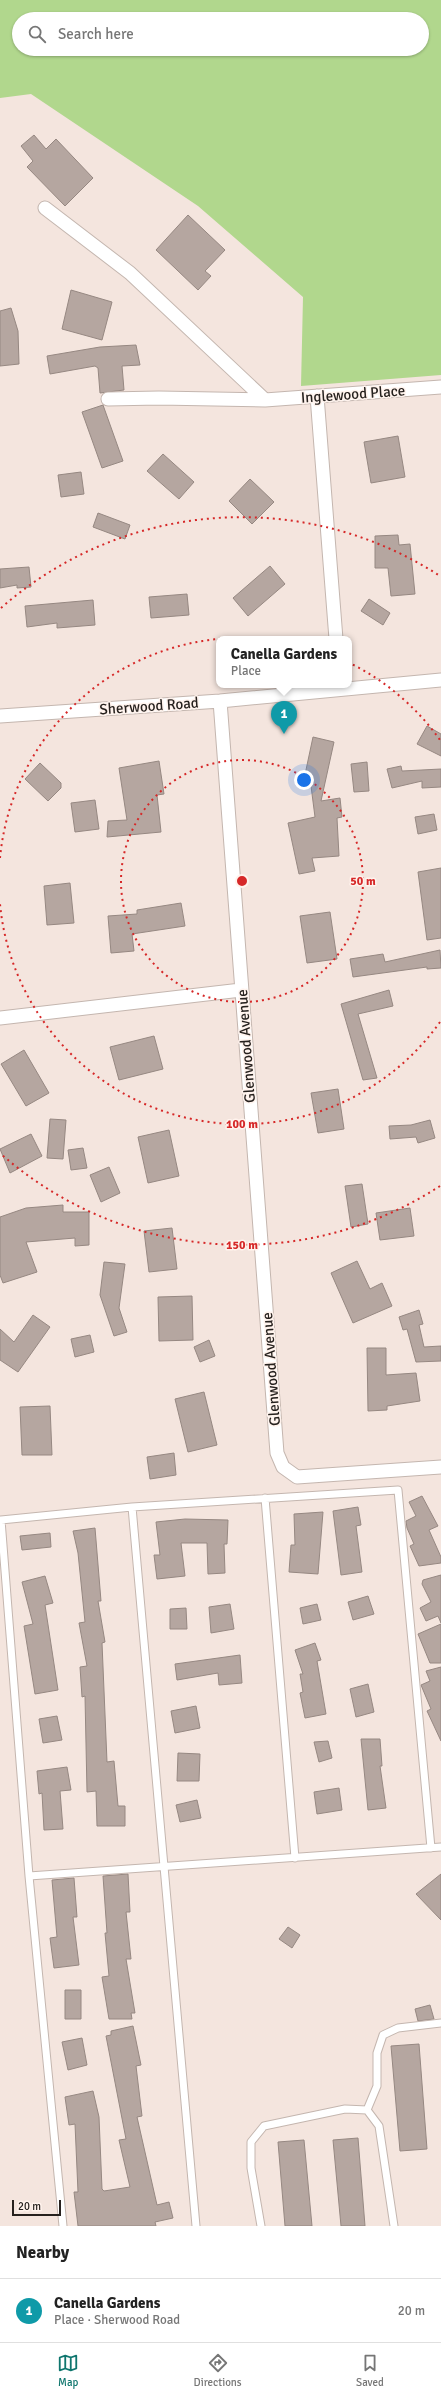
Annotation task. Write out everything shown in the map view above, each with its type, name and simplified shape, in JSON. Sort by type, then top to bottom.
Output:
[{"type":"street","points":[[44,208],[130,273],[265,400]]},
{"type":"street","name":"Inglewood Place","points":[[108,399],[159,398],[265,400],[441,387]]},
{"type":"street","points":[[317,396],[336,636]]},
{"type":"street","name":"Sherwood Road","points":[[352,686],[441,680]]},
{"type":"street","name":"Sherwood Road","points":[[0,716],[220,701],[331,688]]},
{"type":"street","name":"Glenwood Avenue","points":[[220,701],[277,1453],[283,1467],[297,1477],[441,1468]]},
{"type":"street","points":[[0,1018],[241,990]]},
{"type":"lane","points":[[63,2226],[29,1876],[1,1520],[132,1507],[398,1490],[431,1848]]},
{"type":"lane","points":[[265,1498],[296,1858]]},
{"type":"lane","points":[[132,1507],[162,1868],[196,2226]]},
{"type":"lane","points":[[29,1876],[162,1868],[441,1847]]},
{"type":"lane","points":[[367,2110],[377,2086],[377,2053],[383,2035],[398,2028],[441,2023]]},
{"type":"lane","points":[[261,2226],[251,2168],[251,2142],[264,2126],[345,2109],[367,2110]]},
{"type":"lane","points":[[367,2110],[379,2126],[394,2226]]},
{"type":"green space","points":[[0,0],[441,0],[441,375],[301,386],[303,297],[198,206],[31,94],[0,98]]},
{"type":"building","points":[[34,135],[46,149],[56,139],[93,178],[65,206],[27,167],[33,161],[21,146]]},
{"type":"building","points":[[188,215],[225,250],[205,271],[211,276],[198,290],[156,250]]},
{"type":"building","points":[[71,290],[112,302],[102,340],[62,329]]},
{"type":"building","points":[[11,308],[18,331],[19,364],[0,366],[0,311]]},
{"type":"building","points":[[136,345],[140,365],[122,366],[124,390],[100,393],[98,368],[95,366],[50,374],[47,356],[100,347]]},
{"type":"building","points":[[103,405],[123,461],[102,468],[82,412]]},
{"type":"building","points":[[398,436],[405,477],[371,483],[364,442]]},
{"type":"building","points":[[163,454],[194,482],[179,499],[147,471]]},
{"type":"building","points":[[81,472],[84,494],[61,497],[58,475]]},
{"type":"building","points":[[250,479],[274,502],[252,524],[229,501]]},
{"type":"building","points":[[98,513],[130,525],[125,539],[93,527]]},
{"type":"building","points":[[398,535],[399,545],[410,544],[415,594],[391,596],[388,568],[375,568],[375,536]]},
{"type":"building","points":[[270,566],[285,584],[248,616],[233,598]]},
{"type":"building","points":[[29,567],[31,587],[17,588],[17,585],[0,588],[0,569]]},
{"type":"building","points":[[187,594],[189,615],[151,618],[149,597]]},
{"type":"building","points":[[369,599],[390,613],[383,625],[361,611]]},
{"type":"building","points":[[93,600],[95,625],[57,628],[57,623],[27,627],[25,606]]},
{"type":"building","points":[[427,726],[441,734],[441,756],[417,744]]},
{"type":"building","points":[[313,737],[334,742],[321,801],[340,798],[342,817],[337,818],[339,856],[312,858],[315,871],[299,874],[288,823],[315,817],[311,786],[303,784]]},
{"type":"building","points":[[159,761],[164,794],[157,795],[161,832],[107,837],[108,821],[127,820],[119,768]]},
{"type":"building","points":[[367,762],[369,791],[354,792],[351,764]]},
{"type":"building","points":[[40,763],[61,783],[61,788],[48,801],[25,779]]},
{"type":"building","points":[[401,766],[402,771],[441,769],[441,787],[422,788],[422,781],[392,788],[387,769]]},
{"type":"building","points":[[95,800],[99,829],[75,832],[71,803]]},
{"type":"building","points":[[434,814],[437,830],[418,834],[415,817]]},
{"type":"building","points":[[441,868],[441,938],[427,940],[418,872]]},
{"type":"building","points":[[70,883],[74,923],[47,925],[44,886]]},
{"type":"building","points":[[181,903],[185,926],[132,934],[134,951],[111,953],[108,916],[137,914],[137,910]]},
{"type":"building","points":[[330,912],[337,959],[307,963],[300,916]]},
{"type":"building","points":[[440,950],[441,968],[427,969],[427,967],[353,977],[350,959],[383,954],[385,962]]},
{"type":"building","points":[[389,990],[393,1006],[358,1014],[377,1078],[363,1080],[341,1004]]},
{"type":"building","points":[[154,1036],[163,1069],[119,1080],[110,1047]]},
{"type":"building","points":[[24,1050],[49,1093],[26,1106],[1,1064]]},
{"type":"building","points":[[338,1089],[344,1129],[318,1133],[311,1093]]},
{"type":"building","points":[[50,1119],[66,1120],[63,1159],[47,1158]]},
{"type":"building","points":[[430,1120],[435,1138],[418,1143],[416,1137],[390,1139],[389,1126],[411,1125]]},
{"type":"building","points":[[169,1130],[179,1176],[148,1183],[138,1137]]},
{"type":"building","points":[[31,1134],[42,1156],[10,1173],[0,1149]]},
{"type":"building","points":[[83,1148],[87,1168],[71,1170],[68,1150]]},
{"type":"building","points":[[109,1167],[120,1193],[101,1202],[90,1175]]},
{"type":"building","points":[[362,1184],[368,1224],[351,1227],[345,1186]]},
{"type":"building","points":[[63,1205],[63,1212],[89,1212],[89,1245],[75,1246],[75,1238],[26,1242],[37,1272],[3,1283],[0,1275],[0,1217],[26,1208]]},
{"type":"building","points":[[410,1208],[414,1236],[380,1240],[376,1213]]},
{"type":"building","points":[[172,1228],[177,1269],[149,1272],[144,1231]]},
{"type":"building","points":[[357,1261],[370,1289],[382,1283],[392,1306],[353,1323],[331,1273]]},
{"type":"building","points":[[104,1262],[125,1264],[119,1308],[127,1332],[114,1336],[100,1295]]},
{"type":"building","points":[[192,1296],[193,1340],[159,1341],[158,1297]]},
{"type":"building","points":[[419,1310],[423,1324],[419,1325],[424,1347],[441,1346],[441,1361],[416,1362],[407,1329],[403,1330],[399,1317]]},
{"type":"building","points":[[33,1315],[50,1327],[18,1372],[0,1360],[0,1329],[14,1342]]},
{"type":"building","points":[[90,1335],[94,1352],[75,1357],[71,1339]]},
{"type":"building","points":[[209,1340],[215,1356],[200,1362],[194,1347]]},
{"type":"building","points":[[367,1348],[386,1348],[386,1375],[416,1373],[420,1401],[387,1406],[387,1410],[368,1411]]},
{"type":"building","points":[[204,1392],[217,1445],[188,1452],[175,1399]]},
{"type":"building","points":[[50,1406],[52,1455],[22,1455],[20,1407]]},
{"type":"building","points":[[174,1453],[176,1475],[150,1479],[147,1457]]},
{"type":"building","points":[[422,1496],[438,1526],[429,1530],[441,1557],[441,1563],[419,1566],[410,1546],[414,1544],[407,1528],[406,1521],[416,1516],[409,1502]]},
{"type":"building","points":[[358,1507],[361,1525],[356,1526],[362,1572],[341,1575],[333,1511]]},
{"type":"building","points":[[323,1512],[318,1574],[289,1572],[291,1545],[295,1545],[294,1514]]},
{"type":"building","points":[[185,1519],[228,1520],[227,1544],[224,1544],[225,1573],[208,1574],[207,1543],[181,1543],[185,1576],[157,1579],[154,1555],[160,1555],[156,1522]]},
{"type":"building","points":[[95,1528],[101,1601],[98,1601],[105,1642],[102,1643],[107,1762],[114,1761],[118,1806],[125,1806],[125,1826],[97,1826],[96,1791],[87,1792],[85,1696],[82,1697],[80,1667],[87,1666],[79,1623],[85,1622],[78,1553],[73,1531]]},
{"type":"building","points":[[50,1533],[51,1547],[22,1550],[20,1536]]},
{"type":"building","points":[[441,1575],[441,1623],[438,1616],[426,1621],[420,1608],[431,1602],[422,1584],[423,1580]]},
{"type":"building","points":[[45,1576],[53,1603],[45,1605],[58,1690],[35,1694],[24,1626],[33,1624],[22,1582]]},
{"type":"building","points":[[368,1596],[374,1614],[353,1620],[348,1602]]},
{"type":"building","points":[[230,1604],[234,1629],[211,1633],[209,1607]]},
{"type":"building","points":[[317,1604],[321,1620],[303,1624],[300,1608]]},
{"type":"building","points":[[186,1608],[187,1629],[170,1629],[170,1609]]},
{"type":"building","points":[[441,1624],[441,1663],[430,1663],[418,1634]]},
{"type":"building","points":[[315,1643],[321,1660],[317,1661],[326,1714],[305,1718],[300,1693],[303,1692],[300,1674],[303,1674],[295,1650]]},
{"type":"building","points":[[240,1655],[242,1683],[219,1685],[218,1673],[177,1680],[175,1664]]},
{"type":"building","points":[[441,1667],[441,1741],[427,1711],[431,1709],[421,1685],[430,1681],[426,1671]]},
{"type":"building","points":[[368,1684],[374,1712],[356,1717],[350,1689]]},
{"type":"building","points":[[196,1706],[200,1728],[175,1733],[171,1711]]},
{"type":"building","points":[[57,1716],[62,1740],[43,1743],[39,1719]]},
{"type":"building","points":[[361,1739],[380,1739],[382,1766],[380,1766],[386,1808],[368,1810]]},
{"type":"building","points":[[328,1741],[332,1758],[319,1762],[314,1742]]},
{"type":"building","points":[[178,1753],[200,1754],[199,1781],[177,1781]]},
{"type":"building","points":[[67,1767],[71,1790],[60,1791],[63,1829],[44,1830],[42,1793],[39,1794],[37,1771]]},
{"type":"building","points":[[339,1788],[342,1810],[317,1814],[314,1792]]},
{"type":"building","points":[[197,1800],[201,1818],[180,1822],[176,1805]]},
{"type":"building","points":[[128,1874],[130,1912],[126,1912],[131,1959],[126,1959],[135,2013],[131,2013],[132,2019],[109,2019],[102,1977],[109,1976],[105,1933],[107,1933],[103,1876]]},
{"type":"building","points":[[441,1874],[441,1920],[416,1894]]},
{"type":"building","points":[[74,1878],[77,1917],[73,1917],[79,1965],[54,1968],[50,1938],[57,1937],[52,1880]]},
{"type":"building","points":[[288,1927],[300,1935],[292,1948],[279,1939]]},
{"type":"building","points":[[65,1990],[81,1990],[81,2019],[65,2019]]},
{"type":"building","points":[[430,2005],[434,2019],[418,2021],[415,2009]]},
{"type":"building","points":[[133,2026],[141,2065],[136,2066],[142,2116],[137,2117],[157,2205],[169,2202],[173,2218],[155,2222],[156,2226],[78,2226],[74,2192],[78,2192],[75,2124],[69,2125],[65,2097],[93,2091],[99,2117],[102,2189],[104,2191],[130,2187],[119,2140],[126,2139],[106,2036],[111,2035],[111,2031]]},
{"type":"building","points":[[82,2038],[87,2065],[68,2070],[62,2042]]},
{"type":"building","points":[[419,2044],[427,2149],[400,2151],[391,2046]]},
{"type":"building","points":[[358,2138],[365,2226],[341,2226],[333,2140]]},
{"type":"building","points":[[304,2140],[312,2226],[285,2226],[278,2142]]},
{"type":"place","name":"Canella Gardens","points":[[284,734]]}]
